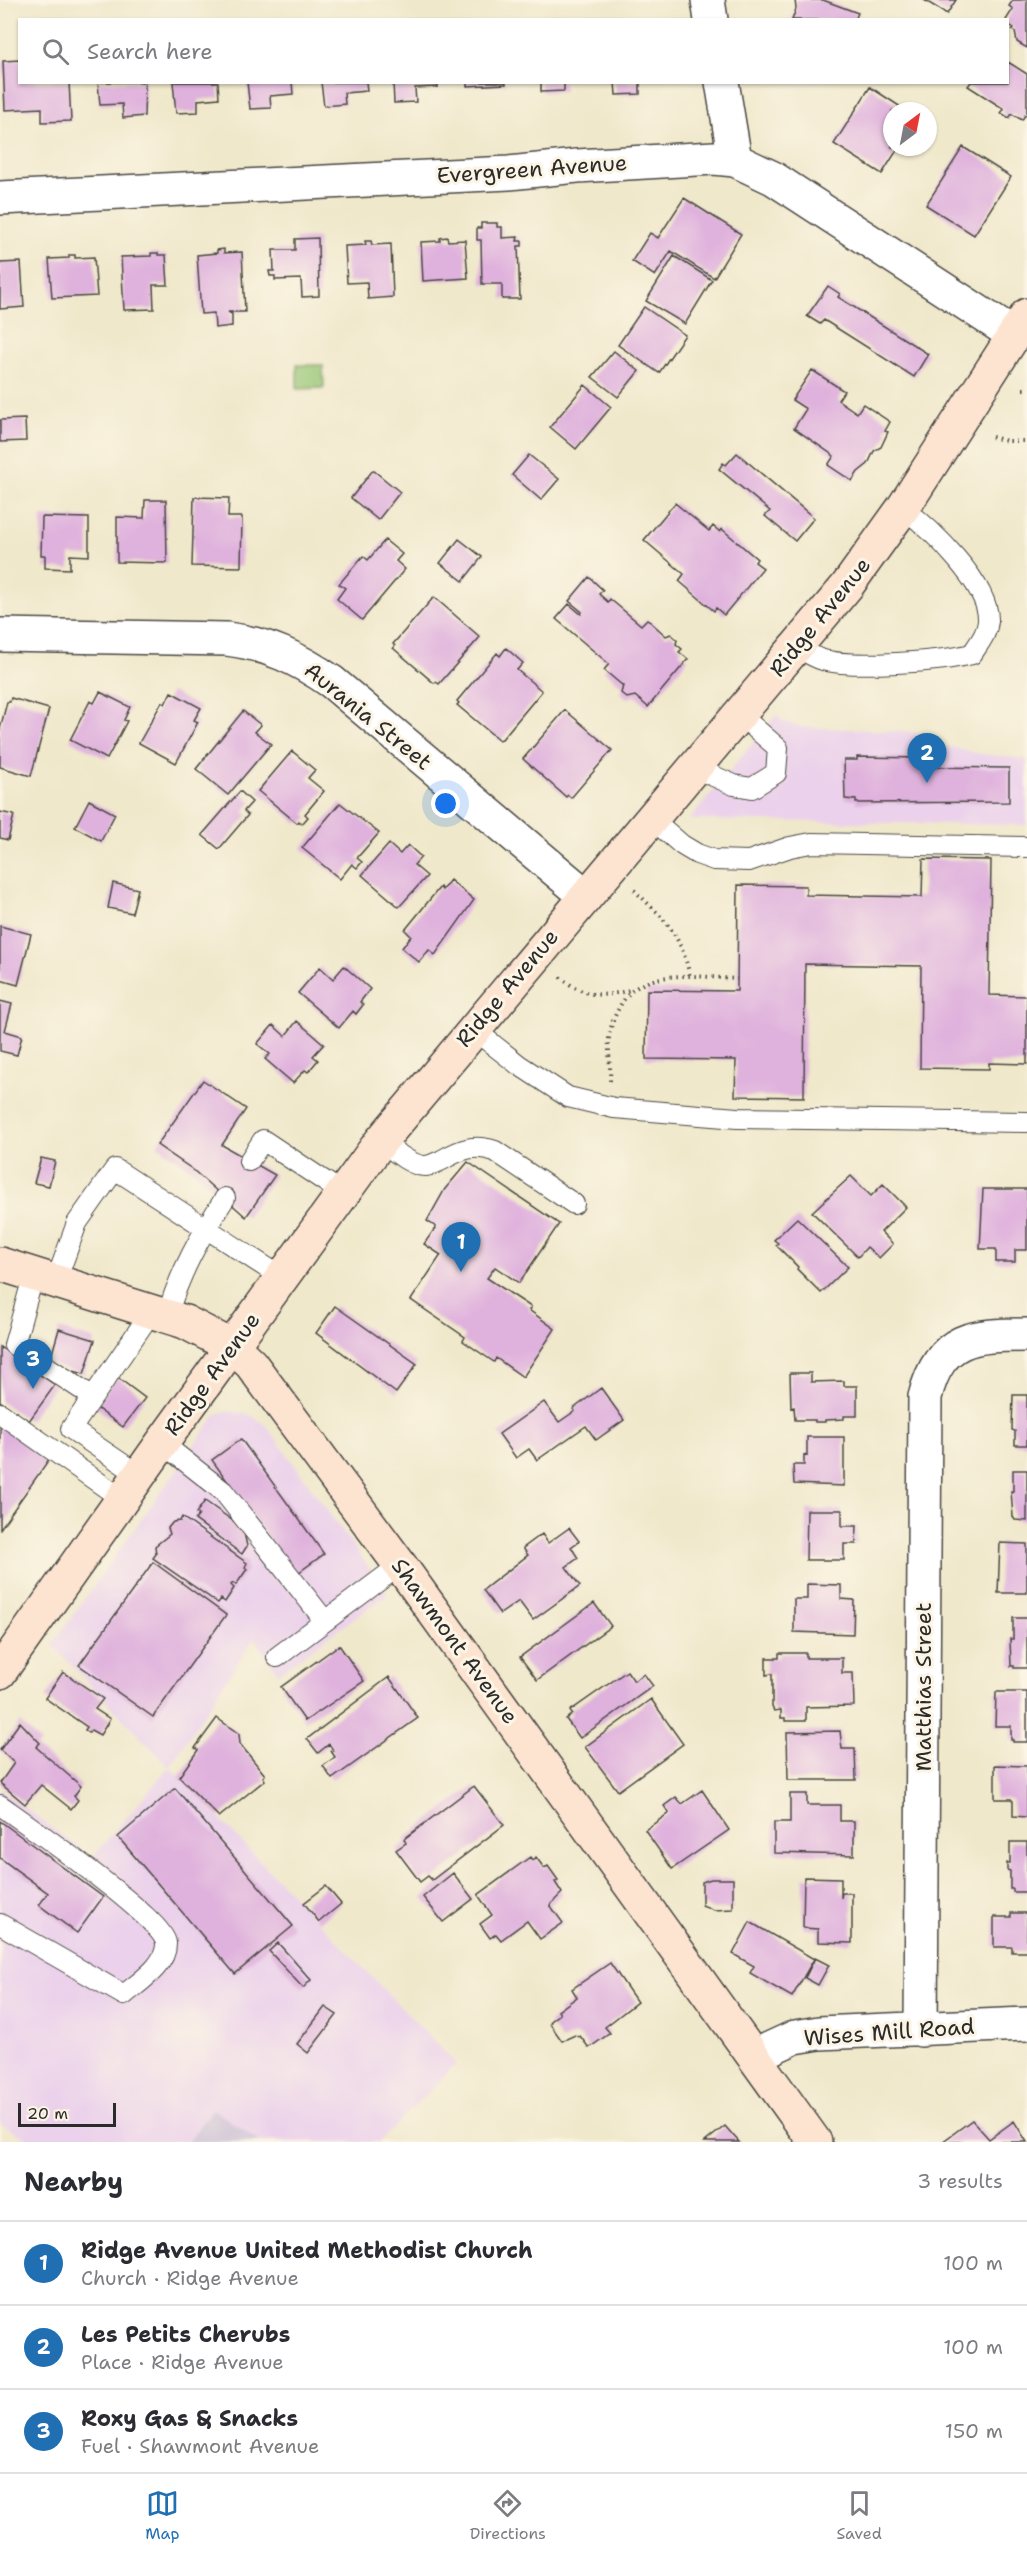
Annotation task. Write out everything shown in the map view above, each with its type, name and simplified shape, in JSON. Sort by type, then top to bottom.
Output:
[{"type":"main road","name":"Ridge Avenue","points":[[0,1672],[341,1192],[473,1029],[848,586],[1023,331]]},
{"type":"main road","name":"Shawmont Avenue","points":[[0,1264],[160,1313],[213,1335],[232,1347],[268,1384],[815,2142]]},
{"type":"street","points":[[708,0],[711,18]]},
{"type":"street","points":[[722,84],[735,160]]},
{"type":"street","name":"Evergreen Avenue","points":[[0,198],[509,173],[688,159],[735,160],[773,178],[1023,331]]},
{"type":"street","name":"Aurania Street","points":[[0,635],[227,639],[249,642],[291,656],[332,682],[586,896]]},
{"type":"street","name":"Matthias Street","points":[[921,2030],[925,1397],[929,1379],[948,1352],[973,1337],[1027,1335]]},
{"type":"street","name":"Wises Mill Road","points":[[754,2056],[795,2037],[819,2033],[1027,2024]]},
{"type":"lane","points":[[798,647],[811,655],[843,663],[940,660],[972,654],[986,633],[988,619],[985,602],[942,541],[926,525],[903,508]]},
{"type":"lane","points":[[695,768],[734,785],[752,788],[776,773],[778,748],[740,715]]},
{"type":"lane","points":[[652,819],[677,841],[697,854],[733,862],[748,861],[790,847],[811,843],[1027,847]]},
{"type":"lane","points":[[473,1029],[548,1086],[568,1097],[614,1108],[736,1118],[1027,1122]]},
{"type":"lane","points":[[249,1161],[262,1140],[341,1192]]},
{"type":"lane","points":[[381,1141],[413,1163],[425,1166],[471,1147],[489,1149],[574,1204]]},
{"type":"lane","points":[[93,1397],[14,1345],[45,1278],[77,1223],[115,1169],[281,1277]]},
{"type":"lane","points":[[131,1487],[71,1428],[160,1313],[225,1198]]},
{"type":"lane","points":[[0,1413],[131,1487]]},
{"type":"lane","points":[[162,1443],[223,1491],[325,1621]]},
{"type":"lane","points":[[277,1657],[400,1565]]},
{"type":"lane","points":[[0,1805],[51,1840],[127,1901],[162,1932],[166,1941],[165,1951],[161,1961],[149,1974],[124,1995],[0,1924]]},
{"type":"path","points":[[992,437],[1007,441],[1027,441]]},
{"type":"path","points":[[633,890],[676,934],[685,952],[690,977]]},
{"type":"path","points":[[560,977],[577,989],[592,995],[604,995],[631,989],[652,979],[690,977],[737,979]]},
{"type":"path","points":[[611,1058],[609,1039],[613,1021],[631,989]]},
{"type":"shaded area","points":[[776,715],[783,721],[802,727],[916,732],[923,741],[981,754],[1027,759],[1027,825],[689,820]]},
{"type":"shaded area","points":[[229,1411],[250,1415],[265,1424],[388,1594],[278,1673],[254,1638],[169,1767],[52,1645],[215,1416]]},
{"type":"shaded area","points":[[169,1767],[456,2064],[379,2142],[260,2142],[213,2110],[187,2142],[34,2142],[0,2124],[0,1789],[92,1858]]},
{"type":"shaded area","points":[[213,2109],[260,2142],[187,2142]]},
{"type":"green space","points":[[297,365],[323,365],[324,388],[297,389]]},
{"type":"building","points":[[795,0],[823,0],[858,13],[856,18],[793,18],[796,9]]},
{"type":"building","points":[[924,0],[956,0],[947,14]]},
{"type":"building","points":[[1013,0],[1027,0],[1027,48],[1017,42],[1015,32],[1012,30],[1014,28],[1009,25],[1007,18],[1013,9],[1009,6]]},
{"type":"building","points":[[18,60],[18,84],[69,84],[71,121],[42,122],[42,108],[5,110],[3,61]]},
{"type":"building","points":[[1009,63],[1027,74],[1027,116],[1025,115],[1022,120],[1012,114],[1009,118],[1001,113],[1004,109],[968,86],[970,84],[1009,84]]},
{"type":"building","points":[[98,84],[145,84],[144,116],[123,118],[122,104],[100,105]]},
{"type":"building","points":[[173,84],[218,84],[219,98],[198,100],[198,112],[176,113]]},
{"type":"building","points":[[247,84],[292,84],[293,94],[270,96],[271,108],[250,109]]},
{"type":"building","points":[[321,84],[366,84],[367,91],[344,93],[345,104],[324,106]]},
{"type":"building","points":[[393,84],[438,84],[438,87],[415,88],[416,102],[394,103]]},
{"type":"building","points":[[467,84],[506,84],[467,86]]},
{"type":"building","points":[[541,84],[564,84],[564,91],[541,92]]},
{"type":"building","points":[[615,84],[640,84],[640,94],[616,95]]},
{"type":"building","points":[[870,87],[893,102],[883,102],[883,156],[893,156],[882,174],[834,144]]},
{"type":"building","points":[[963,147],[1011,177],[974,235],[926,205]]},
{"type":"building","points":[[684,198],[741,234],[714,278],[671,251],[655,276],[632,261],[650,233],[658,238]]},
{"type":"building","points":[[481,223],[497,223],[497,227],[502,227],[502,238],[518,237],[517,241],[522,241],[522,246],[518,246],[520,299],[502,299],[502,284],[482,284],[481,240],[477,240],[477,228],[481,228]]},
{"type":"building","points":[[447,237],[448,241],[465,240],[468,278],[423,281],[421,242],[440,241],[440,238]]},
{"type":"building","points":[[318,238],[319,296],[302,297],[301,279],[275,280],[275,276],[270,276],[269,271],[274,271],[273,250],[295,250],[295,239]]},
{"type":"building","points":[[365,241],[371,241],[372,245],[391,244],[393,297],[368,299],[367,282],[347,283],[345,246],[366,245]]},
{"type":"building","points":[[224,249],[224,253],[242,252],[245,312],[228,312],[232,314],[232,326],[215,328],[214,313],[201,314],[197,255],[217,253],[217,250]]},
{"type":"building","points":[[151,253],[166,255],[168,285],[153,285],[154,309],[124,310],[121,257],[151,256]]},
{"type":"building","points":[[69,255],[75,255],[75,258],[94,257],[97,296],[52,298],[49,259],[69,258]]},
{"type":"building","points":[[674,256],[712,280],[685,324],[646,301]]},
{"type":"building","points":[[21,262],[24,307],[0,309],[0,263]]},
{"type":"building","points":[[828,286],[840,294],[838,297],[928,354],[914,377],[824,320],[820,324],[807,316]]},
{"type":"building","points":[[644,307],[685,335],[659,373],[618,345]]},
{"type":"building","points":[[614,351],[639,371],[618,397],[592,377]]},
{"type":"building","points":[[812,370],[844,391],[838,400],[857,413],[863,404],[890,422],[881,447],[874,451],[868,464],[852,481],[828,465],[834,456],[794,428],[806,409],[792,400]]},
{"type":"building","points":[[585,385],[611,407],[576,449],[550,427]]},
{"type":"building","points":[[25,419],[26,441],[0,442],[0,420]]},
{"type":"building","points":[[737,453],[814,518],[795,541],[765,516],[770,511],[719,469],[723,463],[726,465]]},
{"type":"building","points":[[529,455],[559,479],[541,500],[512,475]]},
{"type":"building","points":[[373,470],[400,492],[378,520],[351,498]]},
{"type":"building","points":[[194,497],[229,498],[228,517],[242,517],[241,567],[192,566]]},
{"type":"building","points":[[145,500],[166,500],[167,563],[117,562],[117,517],[144,518]]},
{"type":"building","points":[[675,503],[709,531],[713,526],[720,532],[722,529],[757,559],[755,562],[763,568],[724,615],[716,608],[714,611],[679,581],[684,574],[644,540]]},
{"type":"building","points":[[42,517],[89,518],[89,556],[70,555],[70,569],[45,568],[45,555],[41,555]]},
{"type":"building","points":[[459,539],[482,557],[463,581],[440,563]]},
{"type":"building","points":[[385,540],[402,554],[396,561],[405,569],[362,620],[337,599],[345,588],[339,584],[363,556],[368,560]]},
{"type":"building","points":[[589,577],[603,590],[599,594],[608,602],[610,599],[641,625],[647,619],[666,636],[671,634],[677,640],[676,644],[682,649],[679,652],[688,659],[648,707],[635,696],[627,698],[621,693],[623,686],[604,670],[609,664],[556,619],[569,604],[581,614],[582,612],[569,601]]},
{"type":"building","points":[[434,597],[480,637],[439,684],[434,683],[393,648],[395,646],[393,644]]},
{"type":"building","points":[[506,648],[523,663],[517,670],[542,691],[499,740],[457,705],[459,703],[457,701],[497,653],[500,656]]},
{"type":"building","points":[[100,692],[130,707],[124,720],[127,721],[107,759],[70,740],[90,701],[94,703]]},
{"type":"building","points":[[171,692],[201,708],[194,720],[198,722],[176,763],[139,743],[162,702],[165,704]]},
{"type":"building","points":[[11,698],[49,709],[31,776],[0,767],[0,729],[7,702],[10,702]]},
{"type":"building","points":[[565,710],[612,750],[571,798],[568,795],[566,797],[523,759]]},
{"type":"building","points":[[243,711],[261,725],[255,732],[271,744],[228,795],[196,769]]},
{"type":"building","points":[[292,751],[315,770],[308,778],[324,791],[305,814],[308,817],[302,824],[299,821],[297,823],[258,791]]},
{"type":"building","points":[[857,757],[924,758],[924,767],[1009,768],[1009,802],[856,803],[856,800],[845,799],[844,760],[857,760]]},
{"type":"building","points":[[240,791],[252,802],[244,811],[248,815],[219,849],[202,835]]},
{"type":"building","points":[[89,800],[115,814],[101,841],[75,827]]},
{"type":"building","points":[[340,803],[379,833],[357,858],[362,862],[357,868],[352,864],[340,879],[302,848]]},
{"type":"building","points":[[0,812],[14,815],[8,840],[0,838]]},
{"type":"building","points":[[389,844],[400,854],[408,845],[421,857],[414,865],[427,876],[399,907],[362,875]]},
{"type":"building","points":[[923,859],[991,860],[989,995],[1027,996],[1027,1064],[989,1063],[989,1069],[920,1068],[921,966],[805,964],[804,1097],[735,1096],[736,1060],[646,1059],[647,990],[737,991],[738,885],[806,886],[806,895],[922,897]]},
{"type":"building","points":[[450,880],[474,900],[435,955],[429,950],[419,962],[402,948],[411,936],[405,930],[440,887],[442,890]]},
{"type":"building","points":[[113,883],[138,889],[132,913],[108,908]]},
{"type":"building","points":[[0,926],[31,934],[18,985],[0,980]]},
{"type":"building","points":[[344,966],[370,989],[360,1002],[363,1005],[356,1014],[353,1011],[339,1028],[298,993],[320,967],[333,979]]},
{"type":"building","points":[[0,1001],[12,1004],[5,1031],[22,1036],[17,1055],[0,1051]]},
{"type":"building","points":[[297,1021],[324,1044],[313,1056],[318,1060],[308,1072],[305,1070],[293,1083],[265,1059],[270,1054],[257,1044],[273,1025],[285,1036]]},
{"type":"building","points":[[203,1080],[246,1109],[222,1145],[275,1175],[246,1217],[192,1169],[157,1145]]},
{"type":"building","points":[[41,1158],[55,1161],[49,1186],[34,1183]]},
{"type":"building","points":[[468,1162],[559,1224],[519,1283],[495,1267],[487,1278],[531,1307],[529,1310],[555,1329],[523,1377],[496,1358],[494,1362],[463,1341],[465,1337],[411,1300],[441,1255],[424,1244],[436,1227],[427,1221],[445,1189]]},
{"type":"building","points":[[851,1176],[871,1196],[883,1184],[906,1207],[881,1232],[893,1244],[879,1258],[867,1247],[858,1257],[812,1212]]},
{"type":"building","points":[[983,1189],[1027,1189],[1027,1250],[1015,1250],[1015,1262],[996,1262],[996,1249],[980,1249]]},
{"type":"building","points":[[797,1218],[848,1267],[821,1293],[797,1269],[798,1267],[776,1245],[778,1243],[774,1240]]},
{"type":"building","points":[[335,1306],[417,1364],[396,1393],[316,1333]]},
{"type":"building","points":[[59,1329],[95,1340],[84,1374],[49,1364]]},
{"type":"building","points":[[0,1347],[55,1385],[29,1421],[0,1401]]},
{"type":"building","points":[[790,1373],[811,1373],[811,1382],[844,1381],[844,1386],[857,1386],[857,1416],[844,1416],[844,1419],[825,1420],[825,1422],[795,1420],[794,1407],[791,1408]]},
{"type":"building","points":[[117,1377],[145,1398],[123,1427],[95,1407]]},
{"type":"building","points":[[601,1388],[624,1420],[596,1440],[586,1426],[537,1460],[529,1449],[516,1458],[499,1434],[544,1402],[559,1422]]},
{"type":"building","points":[[1013,1395],[1027,1395],[1027,1445],[1015,1445],[1015,1431],[1012,1430]]},
{"type":"building","points":[[0,1423],[50,1458],[0,1529]]},
{"type":"building","points":[[807,1437],[844,1437],[844,1486],[794,1484],[793,1465],[804,1465],[804,1455],[807,1456]]},
{"type":"building","points":[[241,1439],[324,1554],[295,1575],[212,1460]]},
{"type":"building","points":[[1013,1470],[1027,1470],[1027,1521],[1015,1520],[1013,1517],[1011,1491],[1013,1491]]},
{"type":"building","points":[[205,1501],[243,1528],[247,1546],[242,1554],[195,1520],[199,1515],[196,1513]]},
{"type":"building","points":[[807,1510],[842,1510],[842,1526],[857,1526],[856,1544],[844,1544],[844,1560],[806,1560]]},
{"type":"building","points":[[182,1517],[247,1563],[245,1567],[247,1569],[236,1585],[233,1583],[231,1585],[234,1588],[225,1602],[221,1599],[218,1603],[153,1558],[156,1554],[155,1546],[170,1534],[168,1528],[173,1522],[180,1521]]},
{"type":"building","points":[[569,1528],[579,1541],[571,1547],[578,1558],[566,1567],[580,1586],[533,1620],[519,1601],[500,1614],[483,1590],[528,1555],[523,1548],[542,1534],[548,1543]]},
{"type":"building","points":[[1000,1543],[1027,1544],[1027,1593],[998,1593]]},
{"type":"building","points":[[153,1562],[226,1615],[153,1717],[79,1665]]},
{"type":"building","points":[[807,1584],[841,1585],[841,1599],[854,1600],[853,1634],[794,1632],[794,1599],[807,1599]]},
{"type":"building","points":[[594,1603],[611,1626],[537,1680],[520,1657]]},
{"type":"building","points":[[1013,1618],[1027,1618],[1027,1668],[1011,1666],[1010,1639],[1013,1639]]},
{"type":"building","points":[[339,1645],[364,1681],[305,1721],[281,1687]]},
{"type":"building","points":[[779,1653],[806,1653],[806,1658],[842,1658],[842,1673],[853,1673],[854,1706],[806,1707],[806,1721],[785,1721],[785,1718],[781,1718],[781,1710],[774,1711],[772,1707],[772,1674],[766,1675],[766,1658],[779,1658]]},
{"type":"building","points":[[627,1671],[634,1681],[644,1674],[653,1686],[580,1738],[566,1719],[572,1714],[570,1711]]},
{"type":"building","points":[[63,1672],[103,1699],[95,1709],[110,1719],[100,1735],[91,1730],[89,1733],[85,1730],[87,1727],[45,1698]]},
{"type":"building","points":[[389,1677],[418,1718],[332,1779],[323,1766],[335,1757],[331,1751],[333,1750],[329,1744],[318,1753],[307,1739]]},
{"type":"building","points":[[996,1692],[1027,1692],[1027,1742],[1011,1740],[1011,1726],[995,1726]]},
{"type":"building","points":[[651,1699],[683,1744],[618,1791],[585,1747]]},
{"type":"building","points":[[217,1718],[239,1734],[240,1744],[265,1775],[263,1777],[265,1780],[219,1817],[179,1777],[198,1750],[195,1748]]},
{"type":"building","points":[[20,1722],[40,1743],[36,1747],[81,1786],[74,1796],[78,1800],[71,1809],[41,1785],[25,1804],[0,1783],[14,1763],[0,1750]]},
{"type":"building","points":[[840,1731],[842,1749],[855,1749],[856,1780],[788,1780],[787,1732]]},
{"type":"building","points":[[995,1765],[1027,1766],[1027,1817],[1013,1816],[1011,1799],[995,1799]]},
{"type":"building","points":[[474,1786],[504,1825],[432,1880],[428,1876],[420,1882],[396,1850],[406,1843],[404,1839]]},
{"type":"building","points":[[175,1788],[293,1926],[235,1974],[118,1837]]},
{"type":"building","points":[[702,1790],[729,1830],[672,1869],[645,1830],[669,1813],[664,1806],[676,1797],[682,1804]]},
{"type":"building","points":[[790,1794],[807,1794],[807,1805],[840,1805],[840,1821],[854,1821],[854,1855],[774,1853],[774,1822],[790,1822]]},
{"type":"building","points":[[0,1821],[103,1897],[77,1933],[39,1905],[48,1893],[0,1858]]},
{"type":"building","points":[[1010,1842],[1027,1842],[1027,1892],[1013,1892],[1013,1889],[1010,1889],[1010,1871],[1007,1870],[1007,1863],[1010,1863]]},
{"type":"building","points":[[530,1857],[532,1860],[536,1857],[544,1868],[548,1866],[558,1880],[555,1882],[562,1893],[550,1905],[563,1923],[540,1939],[527,1921],[501,1940],[496,1934],[490,1938],[480,1924],[492,1915],[478,1895]]},
{"type":"building","points":[[453,1873],[473,1899],[443,1922],[423,1897]]},
{"type":"building","points":[[804,1877],[841,1878],[841,1898],[842,1893],[852,1893],[852,1943],[818,1942],[818,1929],[803,1928]]},
{"type":"building","points":[[711,1879],[733,1879],[733,1909],[714,1910],[702,1905],[702,1882]]},
{"type":"building","points":[[326,1886],[341,1904],[319,1922],[304,1903]]},
{"type":"building","points":[[1011,1913],[1027,1913],[1027,1952],[1012,1952],[1012,1947],[994,1947],[994,1917],[1011,1917]]},
{"type":"building","points":[[750,1922],[814,1959],[792,1997],[750,1973],[754,1966],[733,1954]]},
{"type":"building","points":[[278,1943],[311,1980],[303,1988],[269,1951]]},
{"type":"building","points":[[815,1958],[829,1965],[818,1985],[805,1978]]},
{"type":"building","points":[[610,1963],[637,2002],[605,2027],[610,2033],[589,2048],[580,2036],[575,2035],[562,2041],[550,2024],[551,2021],[560,2014],[558,2011],[577,1997],[572,1989]]},
{"type":"building","points":[[325,2007],[337,2015],[308,2053],[297,2044]]},
{"type":"building","points":[[972,2120],[989,2139],[1014,2121],[1027,2142],[942,2142]]},
{"type":"building","points":[[725,2126],[739,2142],[705,2142]]},
{"type":"place","name":"Les Petits Cherubs","points":[[927,783]]},
{"type":"place","name":"Ridge Avenue United Methodist Church","points":[[461,1272]]},
{"type":"place","name":"Roxy Gas & Snacks","points":[[33,1389]]}]
